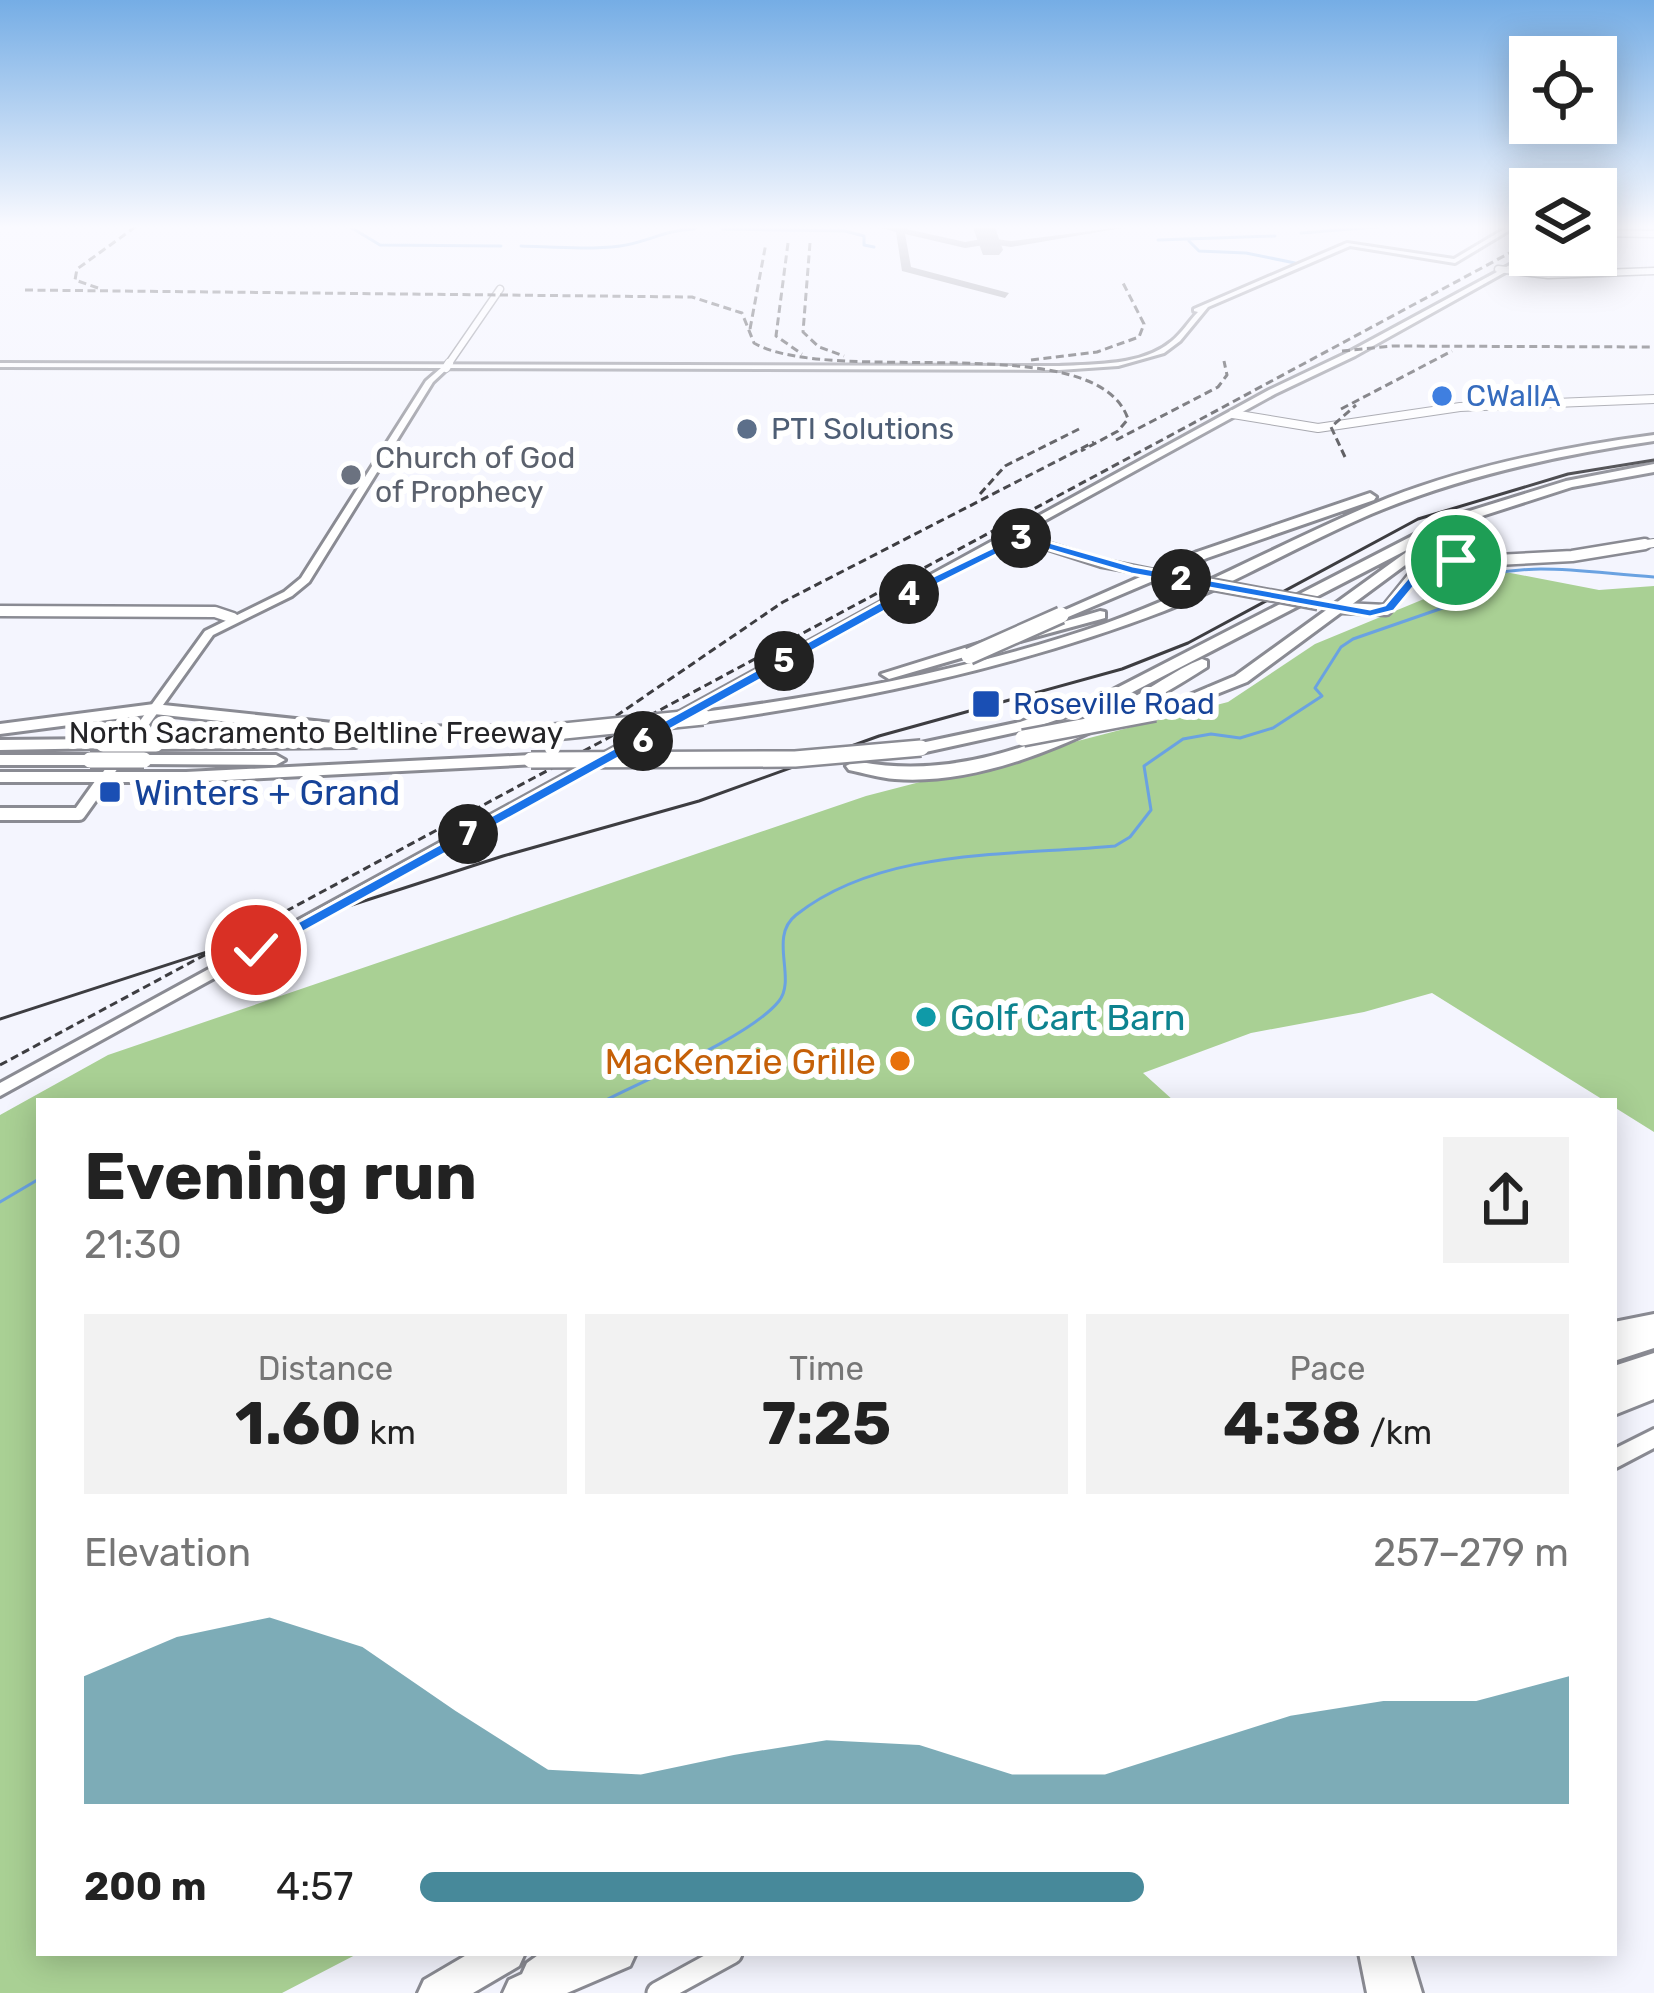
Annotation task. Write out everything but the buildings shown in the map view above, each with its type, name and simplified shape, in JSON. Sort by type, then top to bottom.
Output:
[{"type":"highway","name":"North Sacramento Beltline Freeway","points":[[0,745],[554,732],[832,698],[950,673],[1162,607],[1376,508],[1493,468],[1654,439]]},
{"type":"highway","points":[[703,717],[901,678],[974,654],[1153,574],[1272,529],[1381,494],[1493,468]]},
{"type":"highway","points":[[924,750],[1074,711],[1140,683],[1432,529],[1570,484],[1654,468]]},
{"type":"highway","points":[[889,674],[1168,593],[1381,494]]},
{"type":"highway","points":[[924,750],[1023,738],[1155,713],[1241,680],[1391,569],[1481,511]]},
{"type":"highway","points":[[855,766],[883,774],[915,774],[1013,754],[1085,730],[1169,686],[1270,620],[1274,611]]},
{"type":"highway","points":[[0,729],[154,709],[310,728],[461,735]]},
{"type":"highway","name":"North Sacramento Beltline Freeway","points":[[0,760],[444,763],[795,759],[924,750]]},
{"type":"highway","points":[[0,777],[104,779],[444,763]]},
{"type":"highway","points":[[1617,1332],[1654,1325]]},
{"type":"highway","points":[[1617,1350],[1654,1337]]},
{"type":"highway","points":[[1617,1377],[1654,1365]]},
{"type":"highway","points":[[1617,1402],[1654,1386]]},
{"type":"highway","points":[[437,1993],[501,1956]]},
{"type":"highway","points":[[518,1993],[570,1956]]},
{"type":"highway","points":[[518,1993],[610,1956]]},
{"type":"main road","points":[[0,365],[1085,369],[1152,355],[1172,345],[1195,318]]},
{"type":"main road","points":[[0,1090],[1414,318]]},
{"type":"main road","points":[[104,779],[203,640],[233,618],[279,599],[305,580],[446,367]]},
{"type":"main road","points":[[1017,536],[1153,574],[1342,608]]},
{"type":"main road","points":[[1617,1458],[1654,1438]]},
{"type":"main road","points":[[1373,1956],[1382,1993]]},
{"type":"main road","points":[[1398,1956],[1408,1993]]},
{"type":"street","points":[[446,367],[480,318]]},
{"type":"street","points":[[1237,415],[1318,428],[1452,408],[1654,399]]},
{"type":"street","points":[[1342,608],[1386,610],[1416,573],[1437,563],[1572,556],[1654,543]]},
{"type":"street","points":[[0,611],[215,612],[233,618]]},
{"type":"street","points":[[0,814],[79,814],[104,779]]},
{"type":"street","points":[[658,1993],[726,1956]]},
{"type":"green space","points":[[1469,565],[1599,590],[1654,586],[1654,1132],[1617,1109],[1617,1098],[1600,1098],[1432,993],[1364,1012],[1251,1033],[1143,1073],[1171,1098],[36,1098],[36,1956],[353,1956],[282,1993],[0,1993],[0,1115],[108,1055],[866,796],[1228,702],[1315,644],[1441,592]]},
{"type":"waterway","points":[[610,1098],[765,1015],[784,992],[783,946],[788,924],[830,893],[868,877],[949,859],[1115,846],[1130,837],[1151,810],[1144,766],[1183,739],[1211,734],[1240,738],[1273,728],[1322,696],[1315,688],[1341,647],[1457,603],[1458,584],[1531,569],[1654,577]]},
{"type":"waterway","points":[[0,1202],[36,1181]]},
{"type":"tram line","points":[[0,1019],[503,856],[699,801],[879,736],[1122,669],[1188,643],[1418,519],[1568,474],[1654,460]]},
{"type":"railway","points":[[744,318],[754,343],[791,355],[1017,366],[1068,374],[1106,391],[1128,419],[1118,431],[1081,451]]},
{"type":"railway","points":[[750,329],[752,318]]},
{"type":"railway","points":[[778,318],[776,336],[802,354]]},
{"type":"railway","points":[[804,318],[803,332],[819,347],[844,356]]},
{"type":"railway","points":[[1031,360],[1097,352],[1139,337],[1144,324],[1141,318]]},
{"type":"railway","points":[[0,1065],[1389,318]]},
{"type":"railway","points":[[1342,351],[1392,346],[1654,347]]},
{"type":"railway","points":[[1341,409],[1452,351]]},
{"type":"railway","points":[[1116,440],[1218,387],[1227,375],[1224,361]]},
{"type":"railway","points":[[1345,457],[1331,427],[1356,405]]},
{"type":"railway","points":[[980,494],[1005,466],[1079,429]]},
{"type":"railway","points":[[616,716],[783,602],[1094,442]]},
{"type":"place","name":"CWallA","points":[[1442,396]]},
{"type":"place","name":"PTI Solutions","points":[[747,429]]},
{"type":"place","name":"Church of God of Prophecy","points":[[351,475]]},
{"type":"place","name":"Roseville Road","points":[[986,704]]},
{"type":"place","name":"Winters + Grand","points":[[110,792]]},
{"type":"place","name":"Golf Cart Barn","points":[[926,1017]]},
{"type":"place","name":"MacKenzie Grille","points":[[900,1061]]},
{"type":"route","points":[[256,950],[887,604],[1021,538],[1131,570],[1370,613],[1389,608],[1416,573],[1456,560]]}]
